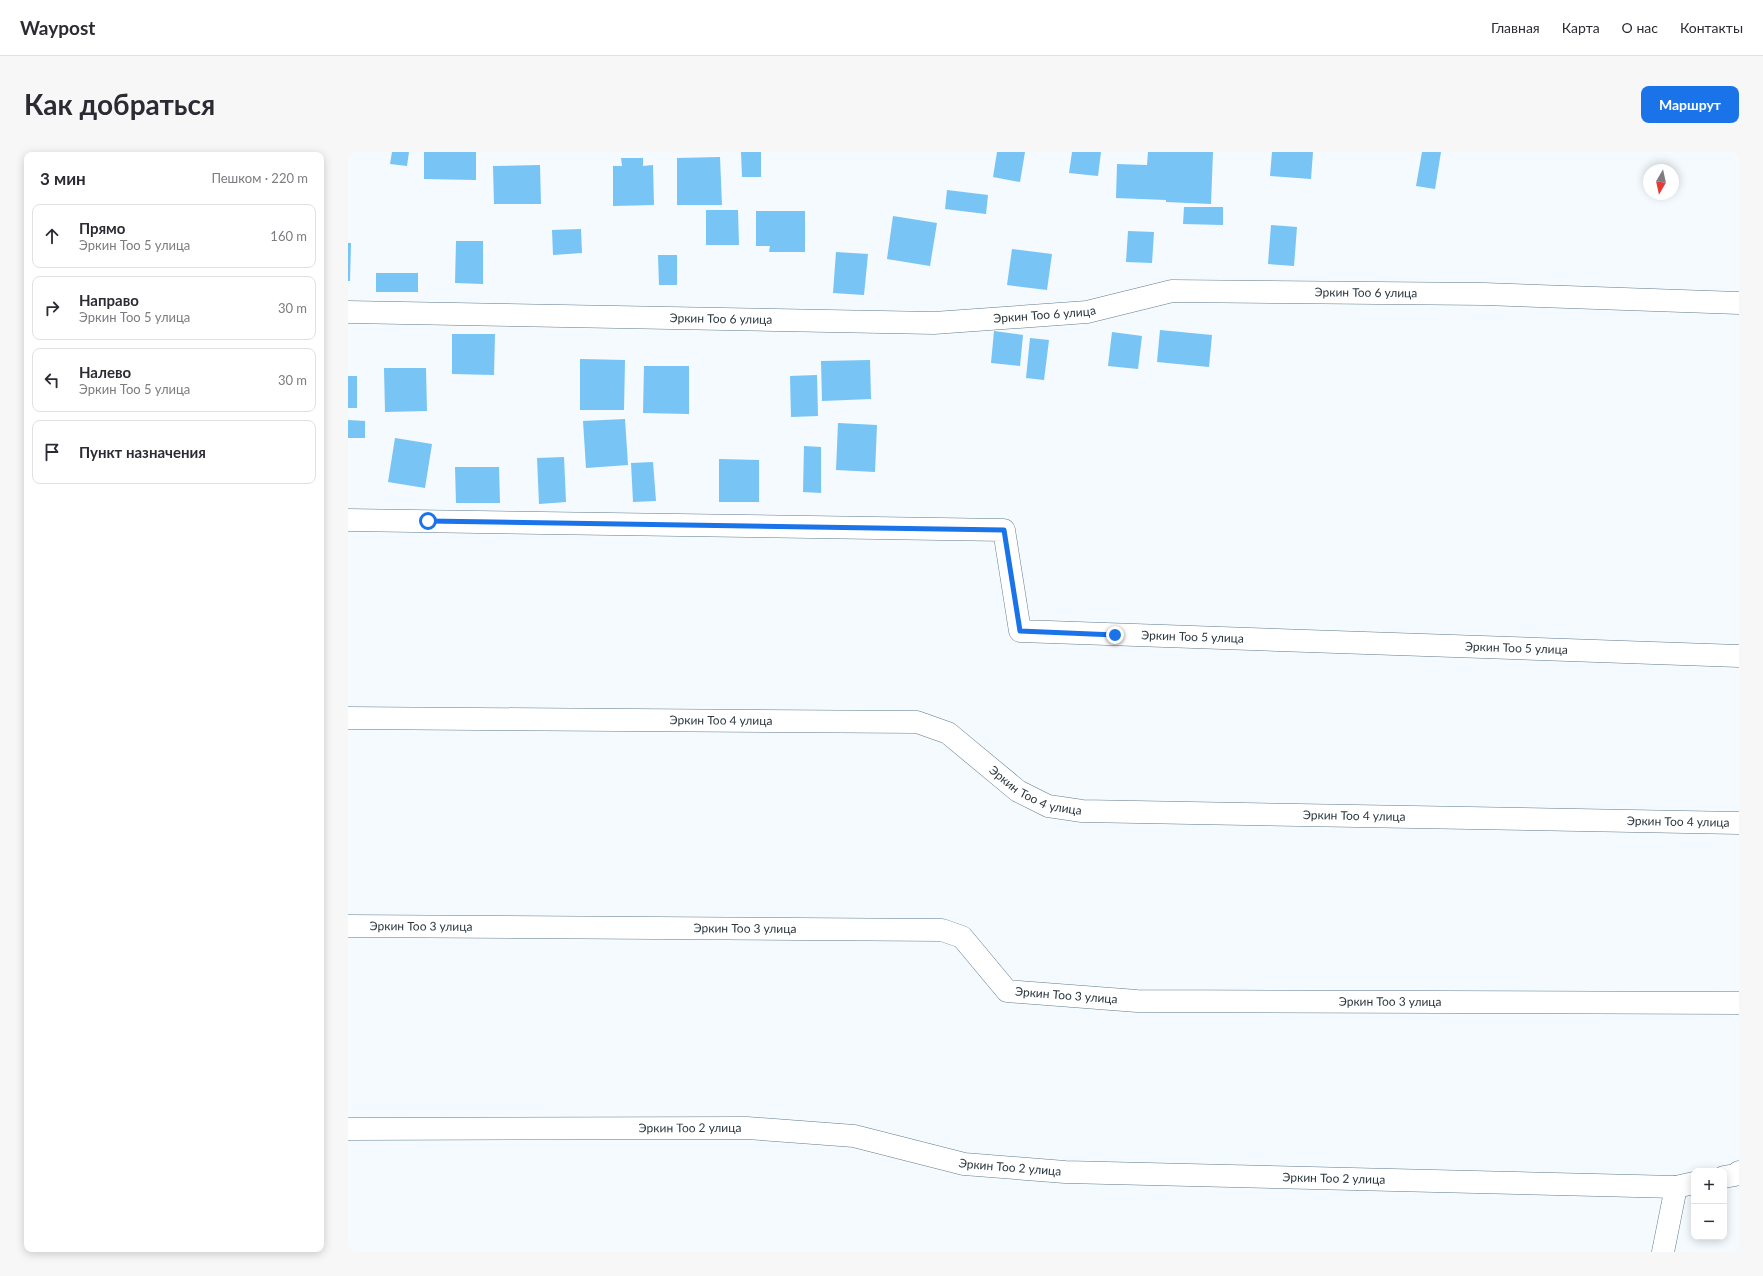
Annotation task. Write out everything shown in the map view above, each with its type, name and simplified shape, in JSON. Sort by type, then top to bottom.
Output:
[{"type":"street","name":"Эркин Тоо 6 улица","points":[[348,312],[934,323],[1087,312],[1172,291],[1484,294],[1739,303]]},
{"type":"street","name":"Эркин Тоо 5 улица","points":[[348,520],[1004,530],[1020,631],[1739,656]]},
{"type":"street","name":"Эркин Тоо 4 улица","points":[[348,718],[917,722],[948,733],[1018,791],[1048,806],[1082,811],[1739,823]]},
{"type":"street","name":"Эркин Тоо 3 улица","points":[[348,926],[942,930],[962,937],[1007,991],[1137,1001],[1739,1003]]},
{"type":"street","name":"Эркин Тоо 2 улица","points":[[348,1129],[747,1128],[854,1136],[964,1164],[1066,1172],[1685,1185]]},
{"type":"street","points":[[1727,1177],[1739,1172]]},
{"type":"street","points":[[1663,1252],[1685,1185]]},
{"type":"building","points":[[392,152],[409,152],[407,166],[390,164]]},
{"type":"building","points":[[424,152],[476,152],[476,180],[424,179]]},
{"type":"building","points":[[741,152],[761,152],[761,177],[742,177]]},
{"type":"building","points":[[997,152],[1025,152],[1020,182],[993,177]]},
{"type":"building","points":[[1072,152],[1101,152],[1098,176],[1069,173]]},
{"type":"building","points":[[1148,152],[1213,152],[1211,204],[1116,198],[1117,164],[1147,165]]},
{"type":"building","points":[[1272,152],[1313,152],[1311,179],[1270,176]]},
{"type":"building","points":[[1422,152],[1441,152],[1435,189],[1416,186]]},
{"type":"building","points":[[720,157],[722,205],[677,205],[677,158]]},
{"type":"building","points":[[621,158],[643,158],[643,166],[653,165],[654,205],[613,206],[613,166],[622,166]]},
{"type":"building","points":[[540,165],[541,204],[494,204],[493,166]]},
{"type":"building","points":[[947,190],[988,195],[986,214],[945,209]]},
{"type":"building","points":[[1184,207],[1223,207],[1223,225],[1183,224]]},
{"type":"building","points":[[706,210],[738,210],[739,245],[706,245]]},
{"type":"building","points":[[756,211],[805,211],[805,252],[769,252],[770,246],[756,246]]},
{"type":"building","points":[[893,216],[937,223],[930,266],[887,259]]},
{"type":"building","points":[[1271,225],[1297,227],[1294,266],[1268,264]]},
{"type":"building","points":[[581,229],[582,253],[553,255],[552,230]]},
{"type":"building","points":[[1128,231],[1154,232],[1152,263],[1126,262]]},
{"type":"building","points":[[456,241],[483,241],[483,284],[455,283]]},
{"type":"building","points":[[348,243],[351,243],[350,281],[348,281]]},
{"type":"building","points":[[1012,249],[1052,254],[1047,290],[1007,285]]},
{"type":"building","points":[[836,252],[868,254],[864,295],[833,293]]},
{"type":"building","points":[[658,255],[677,255],[677,285],[659,285]]},
{"type":"building","points":[[376,273],[418,273],[418,292],[376,292]]},
{"type":"building","points":[[1160,330],[1212,335],[1209,367],[1157,362]]},
{"type":"building","points":[[994,331],[1023,335],[1020,366],[991,363]]},
{"type":"building","points":[[1112,332],[1142,336],[1138,369],[1108,366]]},
{"type":"building","points":[[452,334],[495,334],[494,375],[452,374]]},
{"type":"building","points":[[1030,338],[1049,340],[1044,380],[1026,378]]},
{"type":"building","points":[[580,359],[625,360],[624,410],[580,410]]},
{"type":"building","points":[[870,360],[871,399],[822,401],[821,361]]},
{"type":"building","points":[[644,366],[689,366],[689,414],[643,413]]},
{"type":"building","points":[[384,368],[426,368],[427,411],[385,412]]},
{"type":"building","points":[[817,375],[818,416],[791,417],[790,376]]},
{"type":"building","points":[[348,376],[357,376],[357,408],[348,408]]},
{"type":"building","points":[[625,419],[628,465],[586,468],[583,421]]},
{"type":"building","points":[[348,420],[365,421],[365,438],[348,438]]},
{"type":"building","points":[[838,423],[877,425],[875,472],[836,470]]},
{"type":"building","points":[[395,438],[432,444],[425,488],[388,482]]},
{"type":"building","points":[[804,446],[821,447],[821,493],[803,492]]},
{"type":"building","points":[[564,457],[566,502],[539,504],[537,458]]},
{"type":"building","points":[[719,459],[759,460],[759,502],[719,502]]},
{"type":"building","points":[[653,462],[656,501],[633,502],[631,463]]},
{"type":"building","points":[[455,467],[499,467],[500,503],[456,503]]},
{"type":"route","points":[[428,521],[1004,530],[1020,631],[1115,635]]}]
